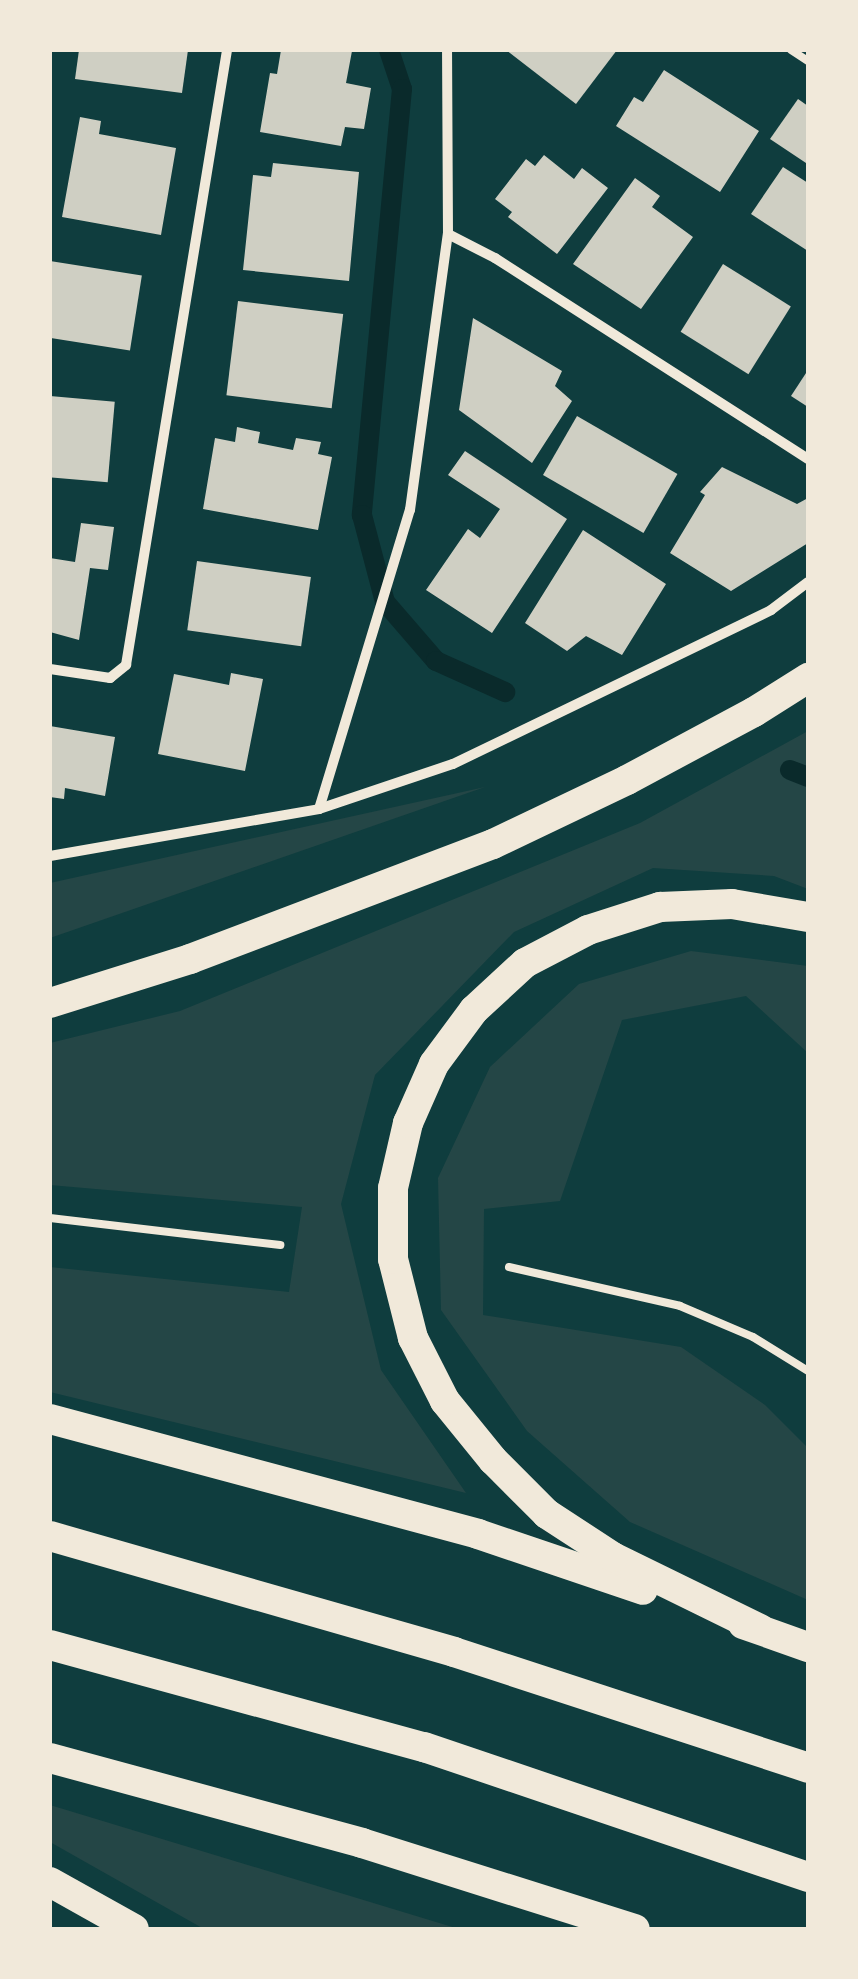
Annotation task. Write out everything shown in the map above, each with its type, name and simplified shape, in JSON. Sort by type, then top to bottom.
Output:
[{"type":"highway","points":[[50,1003],[190,960],[493,844],[627,780],[754,712],[808,678]]},
{"type":"highway","points":[[760,1629],[613,1557],[546,1514],[493,1460],[445,1401],[414,1338],[393,1258],[393,1188],[408,1123],[434,1064],[474,1010],[524,963],[588,930],[660,908],[732,904],[808,917]]},
{"type":"highway","points":[[50,1419],[478,1534],[808,1647]]},
{"type":"highway","points":[[50,1536],[454,1652],[808,1768]]},
{"type":"highway","points":[[50,1645],[424,1747],[719,1844],[808,1878]]},
{"type":"highway","points":[[50,1758],[362,1843],[635,1929]]},
{"type":"highway","points":[[362,1843],[588,1929]]},
{"type":"highway","points":[[50,1882],[134,1929]]},
{"type":"street","points":[[50,669],[110,678],[126,665],[227,50]]},
{"type":"street","points":[[319,808],[410,510],[448,234],[447,50]]},
{"type":"street","points":[[448,234],[495,258],[808,458]]},
{"type":"street","points":[[50,856],[319,808],[453,764],[771,610],[808,582]]},
{"type":"lane","points":[[791,50],[808,61]]},
{"type":"lane","points":[[50,1218],[280,1245]]},
{"type":"lane","points":[[510,1267],[680,1306],[754,1336],[808,1371]]},
{"type":"shaded area","points":[[808,731],[808,889],[774,876],[653,868],[514,932],[375,1075],[341,1204],[381,1370],[466,1493],[50,1392],[50,1267],[289,1292],[302,1207],[50,1185],[50,1043],[180,1011],[640,823]]},
{"type":"shaded area","points":[[485,787],[50,938],[50,883]]},
{"type":"shaded area","points":[[691,951],[808,966],[808,1053],[746,996],[622,1020],[560,1201],[484,1209],[483,1315],[681,1347],[765,1405],[808,1448],[808,1600],[630,1522],[527,1431],[441,1310],[438,1178],[490,1067],[579,984]]},
{"type":"shaded area","points":[[50,1805],[459,1929],[204,1929],[50,1842]]},
{"type":"building","points":[[79,50],[188,50],[182,93],[75,79]]},
{"type":"building","points":[[281,50],[352,51],[346,83],[371,88],[364,129],[345,127],[341,146],[260,132],[270,73],[277,74]]},
{"type":"building","points":[[506,50],[617,50],[576,104]]},
{"type":"building","points":[[664,70],[759,131],[720,192],[616,126],[634,97],[643,102]]},
{"type":"building","points":[[798,99],[808,106],[806,163],[770,139]]},
{"type":"building","points":[[80,117],[101,121],[99,134],[176,148],[161,235],[62,217]]},
{"type":"building","points":[[544,155],[574,179],[582,168],[608,188],[557,254],[508,217],[512,212],[495,199],[526,159],[535,166]]},
{"type":"building","points":[[273,163],[359,172],[349,281],[243,270],[253,175],[271,177]]},
{"type":"building","points":[[783,167],[808,183],[808,251],[751,214]]},
{"type":"building","points":[[635,178],[660,196],[652,207],[693,237],[641,309],[573,264]]},
{"type":"building","points":[[50,261],[142,276],[130,351],[50,338]]},
{"type":"building","points":[[723,264],[791,306],[748,374],[681,332]]},
{"type":"building","points":[[238,301],[343,314],[332,408],[226,395]]},
{"type":"building","points":[[473,318],[562,371],[555,386],[572,401],[532,463],[459,410]]},
{"type":"building","points":[[808,370],[808,407],[791,396]]},
{"type":"building","points":[[50,396],[115,402],[108,482],[50,477]]},
{"type":"building","points":[[577,416],[677,474],[643,533],[543,475]]},
{"type":"building","points":[[237,427],[260,432],[258,443],[293,450],[296,438],[321,442],[318,454],[332,457],[318,530],[203,509],[215,438],[235,442]]},
{"type":"building","points":[[465,451],[567,519],[492,633],[426,590],[468,529],[480,538],[500,509],[448,475]]},
{"type":"building","points":[[722,467],[797,504],[808,498],[808,543],[731,591],[670,553],[705,495],[700,492]]},
{"type":"building","points":[[81,523],[114,527],[108,570],[90,568],[79,640],[50,632],[50,558],[75,562]]},
{"type":"building","points":[[583,530],[666,584],[622,655],[586,636],[567,651],[525,623]]},
{"type":"building","points":[[197,561],[311,577],[301,646],[187,630]]},
{"type":"building","points":[[231,673],[263,679],[245,771],[158,754],[174,674],[229,685]]},
{"type":"building","points":[[50,726],[115,737],[105,796],[65,788],[64,799],[50,797]]},
{"type":"waterway","points":[[389,50],[402,89],[362,515],[385,602],[436,661],[505,692]]},
{"type":"waterway","points":[[790,770],[808,777]]}]
